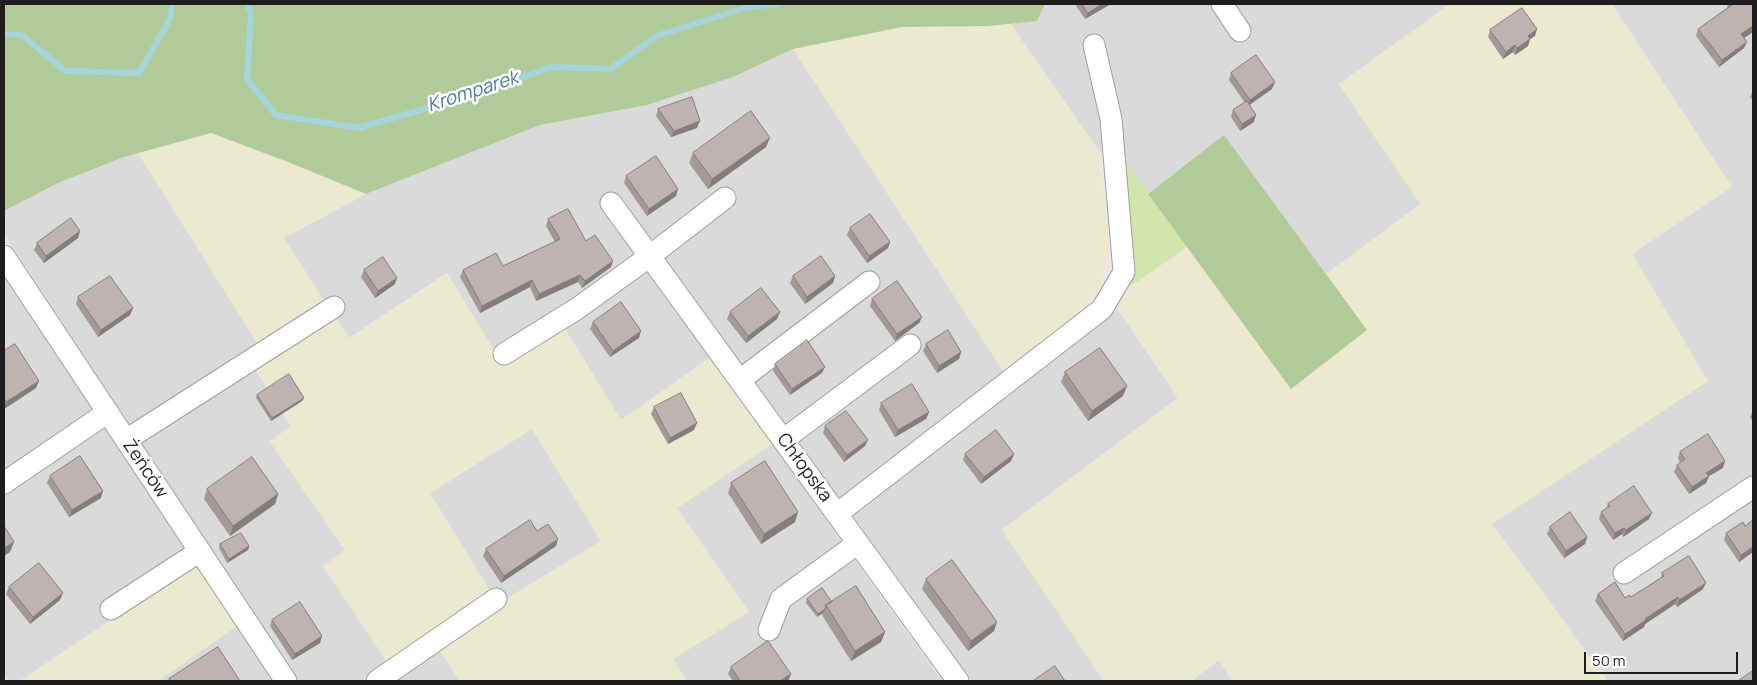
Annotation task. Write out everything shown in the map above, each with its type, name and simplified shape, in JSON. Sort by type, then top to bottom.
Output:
[{"type":"street","points":[[1222,4],[1240,31]]},
{"type":"street","points":[[837,514],[1102,309],[1124,272],[1111,118],[1094,45]]},
{"type":"street","points":[[504,354],[578,308],[650,256],[725,198]]},
{"type":"street","name":"Chłopska","points":[[611,203],[958,681]]},
{"type":"street","name":"Żeńców","points":[[4,256],[286,681]]},
{"type":"street","points":[[740,380],[869,282]]},
{"type":"street","points":[[126,440],[334,307]]},
{"type":"street","points":[[783,440],[910,345]]},
{"type":"street","points":[[4,484],[108,412]]},
{"type":"street","points":[[1624,572],[1753,487]]},
{"type":"street","points":[[769,630],[781,599],[858,543]]},
{"type":"street","points":[[111,609],[200,551]]},
{"type":"street","points":[[377,681],[496,598]]},
{"type":"shaded area","points":[[1045,4],[1450,4],[1339,84],[1421,204],[1326,274],[1224,136],[1148,194],[1123,156],[1099,151],[1010,23],[1037,21]]},
{"type":"shaded area","points":[[1450,4],[1612,4],[1732,187],[1632,254],[1708,381],[1492,524],[1608,681],[1232,681],[1219,660],[1191,681],[1104,681],[1002,530],[1178,398],[1117,308],[1131,286],[1187,247],[1291,388],[1367,330],[1326,274],[1420,204],[1339,84]]},
{"type":"shaded area","points":[[1612,4],[1753,4],[1753,681],[1608,681],[1492,524],[1708,381],[1632,254],[1731,187]]},
{"type":"shaded area","points":[[1010,23],[1099,151],[1109,245],[1101,286],[1083,309],[1005,374],[793,49],[902,27],[988,26]]},
{"type":"shaded area","points":[[793,49],[1005,374],[840,502],[651,243],[577,298],[493,349],[447,273],[349,338],[283,238],[366,194],[540,125],[647,105],[733,77]]},
{"type":"shaded area","points":[[211,133],[366,194],[284,238],[327,305],[259,346],[138,153]]},
{"type":"shaded area","points":[[138,153],[259,346],[132,430],[4,234],[4,211],[58,183]]},
{"type":"shaded area","points":[[649,269],[711,357],[621,420],[565,329]]},
{"type":"shaded area","points":[[4,273],[197,562],[20,681],[8,681],[4,674]]},
{"type":"shaded area","points":[[447,273],[503,365],[565,329],[621,420],[711,357],[772,444],[677,508],[749,612],[673,659],[687,681],[460,681],[437,647],[498,604],[601,541],[532,429],[430,493],[490,593],[388,663],[323,566],[345,550],[270,441],[291,426],[254,367],[333,315],[349,338]]},
{"type":"shaded area","points":[[1117,308],[1178,398],[1002,530],[1104,681],[972,681],[852,515]]},
{"type":"shaded area","points":[[254,367],[291,427],[270,442],[345,550],[323,566],[388,663],[362,681],[297,681],[139,443]]},
{"type":"shaded area","points":[[532,429],[601,541],[498,604],[430,493]]},
{"type":"shaded area","points":[[772,444],[942,681],[687,681],[672,659],[749,612],[677,508]]},
{"type":"shaded area","points":[[197,562],[237,626],[158,681],[20,681]]},
{"type":"shaded area","points":[[237,626],[274,681],[158,681]]},
{"type":"shaded area","points":[[437,647],[460,681],[386,681]]},
{"type":"shaded area","points":[[1219,660],[1232,681],[1191,681]]},
{"type":"green space","points":[[4,4],[1045,4],[1037,21],[988,26],[902,27],[793,49],[733,77],[647,105],[540,125],[366,194],[211,133],[124,157],[58,183],[4,211]]},
{"type":"green space","points":[[1224,135],[1367,330],[1291,389],[1148,194]]},
{"type":"green space","points":[[1123,156],[1187,247],[1131,286],[1130,227]]},
{"type":"building","points":[[1082,4],[1102,4],[1088,13]]},
{"type":"building","points":[[1731,4],[1753,4],[1753,26],[1741,34],[1747,42],[1722,60],[1698,29]]},
{"type":"building","points":[[1522,8],[1537,29],[1528,36],[1530,39],[1517,48],[1515,45],[1506,52],[1490,30]]},
{"type":"building","points":[[1256,55],[1275,82],[1250,100],[1231,73]]},
{"type":"building","points":[[692,97],[700,121],[674,131],[658,109]]},
{"type":"building","points":[[1247,101],[1256,115],[1242,124],[1233,110]]},
{"type":"building","points":[[751,111],[770,138],[712,179],[693,153]]},
{"type":"building","points":[[656,156],[678,189],[649,209],[626,176]]},
{"type":"building","points":[[568,209],[586,241],[595,235],[613,261],[585,281],[580,275],[539,294],[532,280],[482,306],[463,270],[496,253],[503,266],[560,239],[548,219]]},
{"type":"building","points":[[870,214],[890,242],[869,256],[850,228]]},
{"type":"building","points":[[71,218],[80,231],[46,256],[37,243]]},
{"type":"building","points":[[821,256],[835,276],[807,297],[793,276]]},
{"type":"building","points":[[383,257],[397,278],[378,291],[364,270]]},
{"type":"building","points":[[110,276],[133,308],[101,330],[78,297]]},
{"type":"building","points":[[897,281],[922,317],[897,334],[872,299]]},
{"type":"building","points":[[761,288],[780,312],[748,336],[730,312]]},
{"type":"building","points":[[621,302],[641,331],[613,351],[593,322]]},
{"type":"building","points":[[948,330],[961,352],[939,366],[926,344]]},
{"type":"building","points":[[807,340],[825,367],[792,389],[775,364]]},
{"type":"building","points":[[15,344],[39,381],[6,402],[4,398],[4,351]]},
{"type":"building","points":[[1100,348],[1127,386],[1092,411],[1065,372]]},
{"type":"building","points":[[289,374],[304,398],[272,418],[257,395]]},
{"type":"building","points":[[912,384],[929,412],[898,430],[881,403]]},
{"type":"building","points":[[681,393],[697,423],[670,438],[654,407]]},
{"type":"building","points":[[846,411],[868,440],[847,455],[825,426]]},
{"type":"building","points":[[996,430],[1014,454],[984,477],[965,454]]},
{"type":"building","points":[[1708,434],[1725,461],[1706,473],[1709,476],[1692,487],[1677,465],[1685,459],[1680,452]]},
{"type":"building","points":[[80,456],[103,491],[72,510],[50,476]]},
{"type":"building","points":[[252,457],[278,494],[233,526],[207,489]]},
{"type":"building","points":[[765,461],[798,512],[764,534],[731,483]]},
{"type":"building","points":[[1634,486],[1652,513],[1626,530],[1624,528],[1615,533],[1601,512],[1610,506],[1608,504]]},
{"type":"building","points":[[1570,512],[1587,537],[1566,551],[1550,527]]},
{"type":"building","points":[[530,520],[537,531],[548,524],[558,539],[504,576],[486,549]]},
{"type":"building","points":[[1753,520],[1753,547],[1741,555],[1726,533],[1743,522],[1745,526]]},
{"type":"building","points":[[4,526],[14,542],[4,548]]},
{"type":"building","points":[[241,533],[249,546],[229,559],[220,544]]},
{"type":"building","points":[[1689,556],[1706,583],[1679,600],[1678,597],[1625,634],[1598,594],[1615,582],[1625,598],[1629,595],[1631,597],[1664,576],[1662,573]]},
{"type":"building","points":[[952,560],[997,622],[971,641],[926,579]]},
{"type":"building","points":[[39,563],[63,593],[33,617],[9,587]]},
{"type":"building","points":[[856,586],[885,632],[855,651],[826,605]]},
{"type":"building","points":[[822,588],[832,602],[826,605],[825,609],[818,614],[807,599]]},
{"type":"building","points":[[300,602],[322,636],[295,654],[272,620]]},
{"type":"building","points":[[768,641],[791,674],[780,681],[740,681],[731,667]]},
{"type":"building","points":[[218,647],[240,681],[171,681],[169,679]]},
{"type":"building","points":[[1055,666],[1065,681],[1033,681]]},
{"type":"building","points":[[1753,671],[1753,681],[1738,681]]},
{"type":"waterway","name":"Kromparek","points":[[4,34],[22,35],[65,71],[139,73],[170,19],[172,4]]},
{"type":"waterway","name":"Kromparek","points":[[248,4],[251,14],[247,79],[276,115],[359,128],[461,98],[552,67],[611,69],[656,36],[748,7],[779,4]]}]
